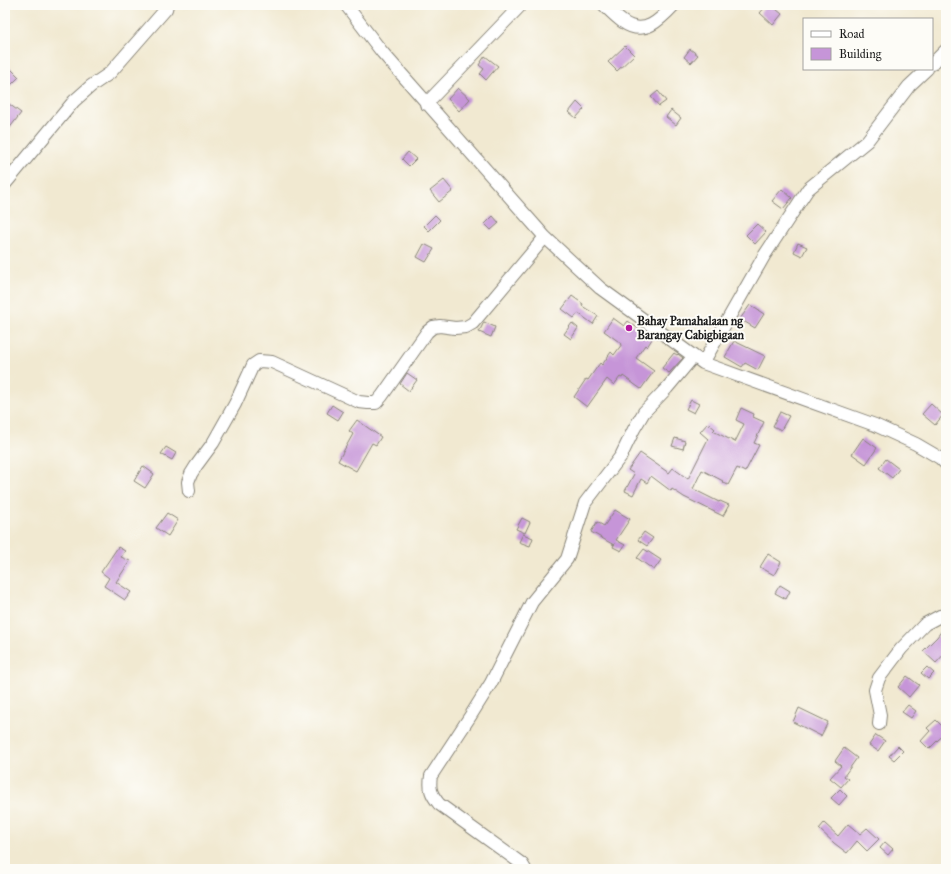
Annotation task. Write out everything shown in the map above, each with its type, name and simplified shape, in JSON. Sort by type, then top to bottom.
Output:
[{"type":"street","points":[[5,184],[74,101],[91,86],[110,73],[166,9],[167,5]]},
{"type":"street","points":[[346,5],[382,52],[426,104],[545,237],[600,288],[698,360],[729,374],[875,425],[944,458]]},
{"type":"street","points":[[426,104],[521,5]]},
{"type":"street","points":[[604,5],[623,22],[633,27],[646,27],[654,24],[674,5]]},
{"type":"street","points":[[933,63],[946,50]]},
{"type":"street","points":[[525,869],[522,864],[439,804],[434,798],[429,785],[431,776],[491,683],[532,602],[567,559],[585,503],[621,456],[644,412],[667,388],[698,360],[808,189],[866,141],[910,86],[925,70]]},
{"type":"street","points":[[189,491],[188,482],[191,474],[213,443],[236,404],[253,364],[258,361],[272,362],[359,402],[376,403],[427,332],[433,327],[466,327],[473,323],[545,237]]},
{"type":"street","points":[[879,724],[880,715],[875,690],[879,678],[902,649],[925,624],[940,616],[946,615]]},
{"type":"building","points":[[767,5],[771,5],[782,14],[773,25],[760,13]]},
{"type":"building","points":[[625,46],[634,55],[617,71],[608,62]]},
{"type":"building","points":[[690,49],[698,55],[691,63],[684,57]]},
{"type":"building","points":[[485,56],[498,66],[486,80],[480,74],[484,69],[479,65]]},
{"type":"building","points":[[5,63],[19,77],[5,91]]},
{"type":"building","points":[[458,88],[470,99],[459,111],[448,99]]},
{"type":"building","points":[[658,91],[666,101],[659,106],[651,97]]},
{"type":"building","points":[[5,101],[21,113],[5,134]]},
{"type":"building","points":[[577,102],[584,109],[576,118],[569,112]]},
{"type":"building","points":[[671,110],[681,118],[676,125],[666,117]]},
{"type":"building","points":[[408,152],[416,159],[409,166],[402,159]]},
{"type":"building","points":[[444,180],[453,191],[439,202],[430,191]]},
{"type":"building","points":[[782,189],[792,198],[783,209],[772,201]]},
{"type":"building","points":[[435,215],[440,220],[429,231],[424,226]]},
{"type":"building","points":[[493,216],[499,223],[491,230],[485,224]]},
{"type":"building","points":[[757,224],[766,232],[755,244],[746,235]]},
{"type":"building","points":[[798,243],[807,247],[802,256],[794,252]]},
{"type":"building","points":[[424,244],[434,249],[426,262],[417,257]]},
{"type":"building","points":[[572,296],[583,304],[582,306],[598,316],[593,324],[578,313],[574,318],[562,309]]},
{"type":"building","points":[[750,305],[764,314],[755,328],[740,319]]},
{"type":"building","points":[[613,318],[624,326],[628,321],[652,339],[647,347],[645,345],[636,358],[654,371],[641,389],[623,376],[622,378],[620,377],[614,385],[607,379],[587,407],[574,397],[586,379],[588,380],[600,363],[602,365],[611,352],[614,355],[622,344],[604,331]]},
{"type":"building","points":[[484,322],[495,327],[491,337],[479,332]]},
{"type":"building","points":[[572,323],[578,328],[571,339],[564,334]]},
{"type":"building","points":[[734,341],[765,356],[758,370],[745,363],[742,367],[725,357]]},
{"type":"building","points":[[674,353],[683,358],[669,373],[662,368]]},
{"type":"building","points":[[407,373],[417,380],[409,391],[400,384]]},
{"type":"building","points":[[691,400],[699,404],[694,413],[686,409]]},
{"type":"building","points":[[931,404],[943,415],[935,425],[922,414]]},
{"type":"building","points":[[332,405],[343,412],[338,420],[327,413]]},
{"type":"building","points":[[741,408],[754,414],[753,417],[764,422],[754,443],[759,445],[745,472],[737,468],[728,485],[702,470],[693,489],[719,502],[720,501],[729,505],[723,516],[684,497],[672,489],[671,491],[651,476],[647,483],[641,479],[633,495],[625,491],[634,474],[628,470],[640,453],[669,473],[673,468],[688,479],[708,439],[700,432],[708,423],[715,429],[713,431],[735,442],[744,424],[736,420]]},
{"type":"building","points":[[780,412],[789,416],[781,430],[773,426]]},
{"type":"building","points":[[357,420],[381,437],[376,445],[372,443],[356,471],[338,461],[353,434],[349,431]]},
{"type":"building","points":[[675,438],[685,441],[683,449],[672,446]]},
{"type":"building","points":[[863,438],[877,448],[866,464],[852,454]]},
{"type":"building","points":[[166,447],[176,453],[172,460],[161,454]]},
{"type":"building","points":[[886,459],[899,469],[892,478],[879,468]]},
{"type":"building","points":[[143,466],[154,474],[145,488],[134,481]]},
{"type":"building","points":[[615,510],[630,519],[616,540],[625,545],[621,551],[613,547],[614,545],[591,532],[597,522],[604,526]]},
{"type":"building","points":[[167,513],[178,520],[168,536],[156,528]]},
{"type":"building","points":[[522,518],[530,522],[525,533],[516,529]]},
{"type":"building","points":[[644,532],[653,538],[647,546],[638,540]]},
{"type":"building","points":[[523,534],[533,538],[530,546],[519,542]]},
{"type":"building","points":[[118,547],[125,551],[121,557],[130,561],[116,582],[131,592],[125,600],[104,586],[109,578],[101,572]]},
{"type":"building","points":[[644,549],[661,560],[654,570],[637,558]]},
{"type":"building","points":[[768,554],[781,562],[774,575],[760,567]]},
{"type":"building","points":[[780,585],[790,591],[786,599],[775,593]]},
{"type":"building","points":[[946,625],[946,652],[936,663],[923,651],[937,637]]},
{"type":"building","points":[[927,667],[934,673],[928,679],[921,673]]},
{"type":"building","points":[[907,676],[919,685],[909,697],[898,687]]},
{"type":"building","points":[[908,705],[916,711],[911,718],[902,712]]},
{"type":"building","points":[[799,708],[828,722],[821,736],[793,722]]},
{"type":"building","points":[[936,720],[946,730],[946,733],[929,749],[921,741],[930,731],[927,728]]},
{"type":"building","points":[[876,735],[885,741],[878,751],[869,745]]},
{"type":"building","points":[[898,746],[903,751],[894,760],[889,756]]},
{"type":"building","points":[[844,748],[857,758],[844,776],[848,779],[841,787],[830,778],[841,766],[835,761]]},
{"type":"building","points":[[840,789],[847,796],[839,805],[831,798]]},
{"type":"building","points":[[824,823],[838,836],[848,824],[860,834],[867,828],[879,839],[867,851],[857,841],[847,853],[819,829]]},
{"type":"building","points":[[885,842],[893,849],[888,855],[880,848]]},
{"type":"place","name":"Bahay Pamahalaan ng Barangay Cabigbigaan","points":[[629,328]]}]
